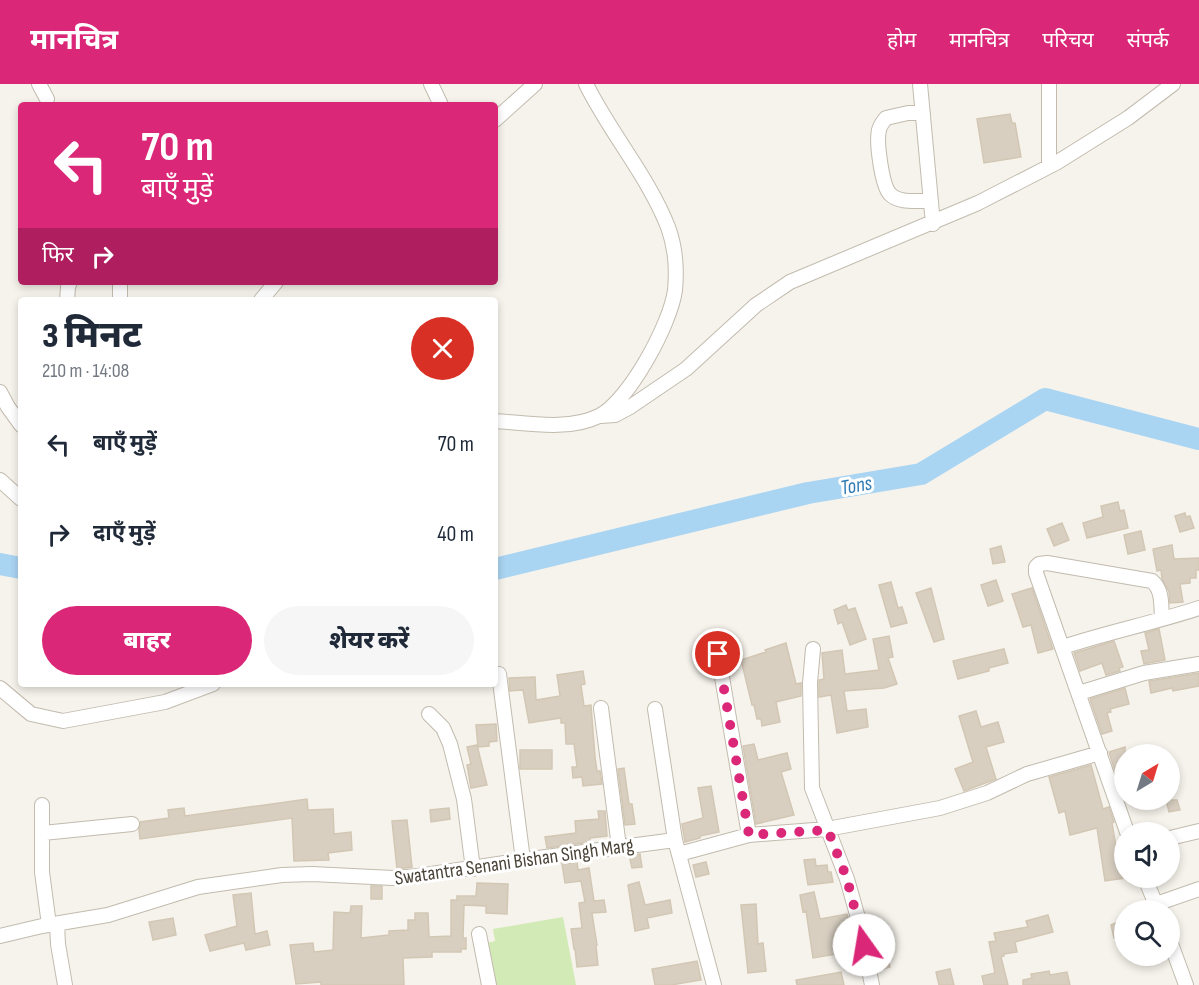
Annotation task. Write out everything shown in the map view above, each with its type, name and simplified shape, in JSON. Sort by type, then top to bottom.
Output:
[{"type":"street","points":[[39,84],[47,99]]},
{"type":"street","points":[[431,84],[440,102]]},
{"type":"street","points":[[498,117],[535,84]]},
{"type":"street","points":[[586,84],[598,108],[649,189],[668,227],[676,259],[675,291],[649,355],[638,376],[623,396],[600,416]]},
{"type":"street","points":[[920,84],[933,224]]},
{"type":"street","points":[[1049,84],[1049,166]]},
{"type":"street","points":[[498,422],[573,424],[600,416],[615,415],[686,369],[756,305],[790,282],[874,245],[933,224],[978,203],[1049,166],[1128,118],[1173,84]]},
{"type":"street","points":[[922,113],[908,113],[886,118],[879,129],[878,138],[885,187],[891,196],[900,200],[931,201]]},
{"type":"street","points":[[264,297],[274,285]]},
{"type":"street","points":[[0,392],[18,421]]},
{"type":"street","points":[[0,480],[18,496]]},
{"type":"street","points":[[1124,822],[1036,573],[1036,567],[1047,563],[1152,580],[1158,586],[1162,620]]},
{"type":"street","points":[[1062,647],[1199,608]]},
{"type":"street","points":[[813,649],[810,683],[812,788],[847,879],[860,925],[872,985]]},
{"type":"street","points":[[718,654],[749,835]]},
{"type":"street","points":[[1079,693],[1144,674],[1199,664]]},
{"type":"street","points":[[499,674],[524,860]]},
{"type":"street","points":[[0,688],[31,714],[63,721],[165,702],[205,687]]},
{"type":"street","points":[[601,708],[619,847]]},
{"type":"street","points":[[655,709],[675,840],[714,985]]},
{"type":"street","points":[[429,714],[443,728],[450,744],[464,799],[473,869]]},
{"type":"street","points":[[679,854],[749,835],[828,830],[940,808],[987,793],[1027,774],[1100,753]]},
{"type":"street","points":[[42,805],[43,891],[58,944],[65,985]]},
{"type":"street","points":[[43,833],[132,824]]},
{"type":"street","points":[[1180,836],[1199,831]]},
{"type":"street","name":"Swatantra Senani Bishan Singh Marg","points":[[0,936],[108,915],[198,887],[312,874],[393,879],[675,840]]},
{"type":"street","points":[[1173,900],[1199,889]]},
{"type":"street","points":[[479,934],[489,985]]},
{"type":"street","points":[[1179,966],[1186,985]]},
{"type":"green space","points":[[563,917],[576,985],[494,985],[487,943],[495,941],[493,929]]},
{"type":"building","points":[[1010,114],[1012,123],[1015,123],[1021,157],[984,163],[977,119]]},
{"type":"building","points":[[1118,502],[1120,511],[1124,510],[1128,528],[1087,538],[1083,523],[1103,517],[1101,506]]},
{"type":"building","points":[[1185,513],[1186,517],[1190,516],[1194,528],[1180,532],[1175,516]]},
{"type":"building","points":[[1062,523],[1069,540],[1054,546],[1047,529]]},
{"type":"building","points":[[1141,531],[1145,550],[1128,554],[1124,535]]},
{"type":"building","points":[[1172,545],[1174,559],[1199,558],[1196,578],[1190,578],[1190,583],[1180,584],[1183,602],[1170,603],[1169,592],[1162,579],[1161,570],[1157,571],[1153,549]]},
{"type":"building","points":[[1001,546],[1005,562],[993,564],[990,549]]},
{"type":"building","points":[[996,580],[1003,601],[988,606],[981,585]]},
{"type":"building","points":[[891,582],[898,608],[902,607],[907,623],[891,627],[879,585]]},
{"type":"building","points":[[931,588],[944,639],[934,642],[916,593]]},
{"type":"building","points":[[1032,588],[1053,649],[1038,653],[1031,625],[1023,627],[1012,594]]},
{"type":"building","points":[[846,605],[848,610],[855,608],[866,639],[850,645],[842,622],[838,624],[834,610]]},
{"type":"building","points":[[1159,629],[1165,660],[1144,664],[1141,651],[1149,650],[1145,633]]},
{"type":"building","points":[[889,636],[893,657],[888,658],[897,684],[884,688],[844,691],[847,711],[866,709],[868,727],[837,733],[831,695],[819,697],[819,680],[824,679],[822,653],[842,650],[845,674],[879,670],[873,639]]},
{"type":"building","points":[[1114,641],[1123,667],[1119,668],[1120,671],[1106,675],[1102,663],[1080,671],[1074,653]]},
{"type":"building","points":[[786,643],[796,684],[801,683],[801,696],[776,702],[780,722],[762,726],[761,719],[757,719],[754,705],[752,705],[741,660]]},
{"type":"building","points":[[1004,649],[1008,663],[989,668],[989,671],[958,679],[953,661]]},
{"type":"building","points":[[583,671],[585,684],[581,685],[584,706],[591,705],[595,757],[602,784],[583,786],[582,777],[573,778],[572,767],[577,767],[574,744],[566,744],[565,723],[561,723],[561,718],[529,723],[523,690],[510,691],[509,678],[535,677],[536,700],[560,696],[557,675]]},
{"type":"building","points":[[1199,673],[1199,686],[1173,691],[1172,688],[1151,693],[1149,681]]},
{"type":"building","points":[[1125,688],[1129,704],[1110,709],[1111,712],[1107,713],[1112,731],[1102,734],[1090,699]]},
{"type":"building","points":[[976,711],[981,727],[998,722],[1004,742],[986,747],[996,779],[964,791],[955,769],[973,762],[959,716]]},
{"type":"building","points":[[496,724],[497,741],[489,742],[489,746],[478,747],[476,725]]},
{"type":"building","points":[[754,744],[758,760],[787,753],[791,769],[781,772],[794,815],[756,824],[743,746]]},
{"type":"building","points":[[477,745],[487,785],[471,788],[467,765],[471,764],[467,747]]},
{"type":"building","points":[[520,750],[552,750],[552,769],[520,769]]},
{"type":"building","points":[[1114,750],[1114,768],[1109,752]]},
{"type":"building","points":[[1091,765],[1103,809],[1109,807],[1114,822],[1112,823],[1114,880],[1105,881],[1097,828],[1070,835],[1065,811],[1059,813],[1049,777]]},
{"type":"building","points":[[624,768],[629,804],[632,804],[635,824],[625,825],[618,769]]},
{"type":"building","points":[[711,786],[719,832],[685,842],[682,824],[703,818],[698,788]]},
{"type":"building","points":[[307,799],[308,810],[333,809],[334,834],[351,832],[352,850],[328,853],[329,860],[294,861],[292,818],[140,839],[140,822],[169,818],[168,810],[184,808],[185,816]]},
{"type":"building","points":[[449,808],[450,819],[431,822],[430,810]]},
{"type":"building","points":[[598,811],[605,811],[607,836],[590,838],[590,842],[547,848],[545,837],[576,833],[575,821],[599,819]]},
{"type":"building","points":[[407,820],[412,867],[397,869],[392,821]]},
{"type":"building","points":[[640,854],[642,867],[632,868],[629,855]]},
{"type":"building","points":[[815,859],[816,866],[827,865],[833,882],[808,885],[804,860]]},
{"type":"building","points":[[577,862],[578,870],[589,868],[594,901],[604,900],[606,912],[592,913],[598,965],[577,967],[571,929],[582,928],[579,903],[585,902],[581,881],[565,883],[562,864]]},
{"type":"building","points":[[706,862],[709,874],[696,877],[693,865]]},
{"type":"building","points":[[639,882],[645,905],[670,900],[672,913],[647,918],[649,928],[635,931],[628,885]]},
{"type":"building","points":[[477,883],[508,884],[507,914],[486,913],[486,906],[464,905],[463,938],[466,938],[466,949],[461,949],[461,952],[432,952],[432,957],[403,958],[404,985],[321,985],[321,982],[296,984],[290,945],[313,943],[314,952],[333,950],[334,912],[350,913],[351,906],[362,906],[361,938],[389,935],[389,931],[408,930],[408,920],[415,920],[415,913],[428,913],[429,937],[451,936],[451,900],[457,900],[457,896],[476,896]]},
{"type":"building","points":[[371,886],[382,886],[382,899],[371,899]]},
{"type":"building","points":[[814,892],[820,919],[847,914],[852,932],[833,936],[837,954],[813,958],[806,911],[803,912],[800,895]]},
{"type":"building","points":[[251,893],[255,934],[267,931],[270,945],[246,950],[244,943],[210,951],[205,935],[237,926],[233,895]]},
{"type":"building","points":[[756,904],[758,944],[763,943],[766,971],[748,973],[741,905]]},
{"type":"building","points":[[1048,915],[1053,932],[1015,942],[1017,952],[1004,954],[1001,957],[1008,985],[984,985],[982,976],[995,973],[989,942],[996,941],[994,933],[1028,927],[1026,921]]},
{"type":"building","points":[[173,918],[176,935],[153,940],[149,922]]},
{"type":"building","points":[[886,950],[890,967],[878,970],[875,952]]},
{"type":"building","points":[[697,961],[701,980],[655,985],[652,969]]},
{"type":"building","points":[[950,969],[954,985],[939,985],[936,972]]},
{"type":"building","points":[[1049,971],[1050,975],[1067,972],[1070,985],[1023,985],[1023,980],[1032,978],[1031,974]]},
{"type":"building","points":[[841,972],[844,985],[797,985],[796,980]]},
{"type":"waterway","name":"Tons","points":[[498,568],[808,493],[921,474],[1045,399],[1199,439]]},
{"type":"waterway","name":"Tons","points":[[0,564],[18,567]]},
{"type":"route","points":[[718,654],[749,835],[828,830],[847,879],[864,945]]}]
